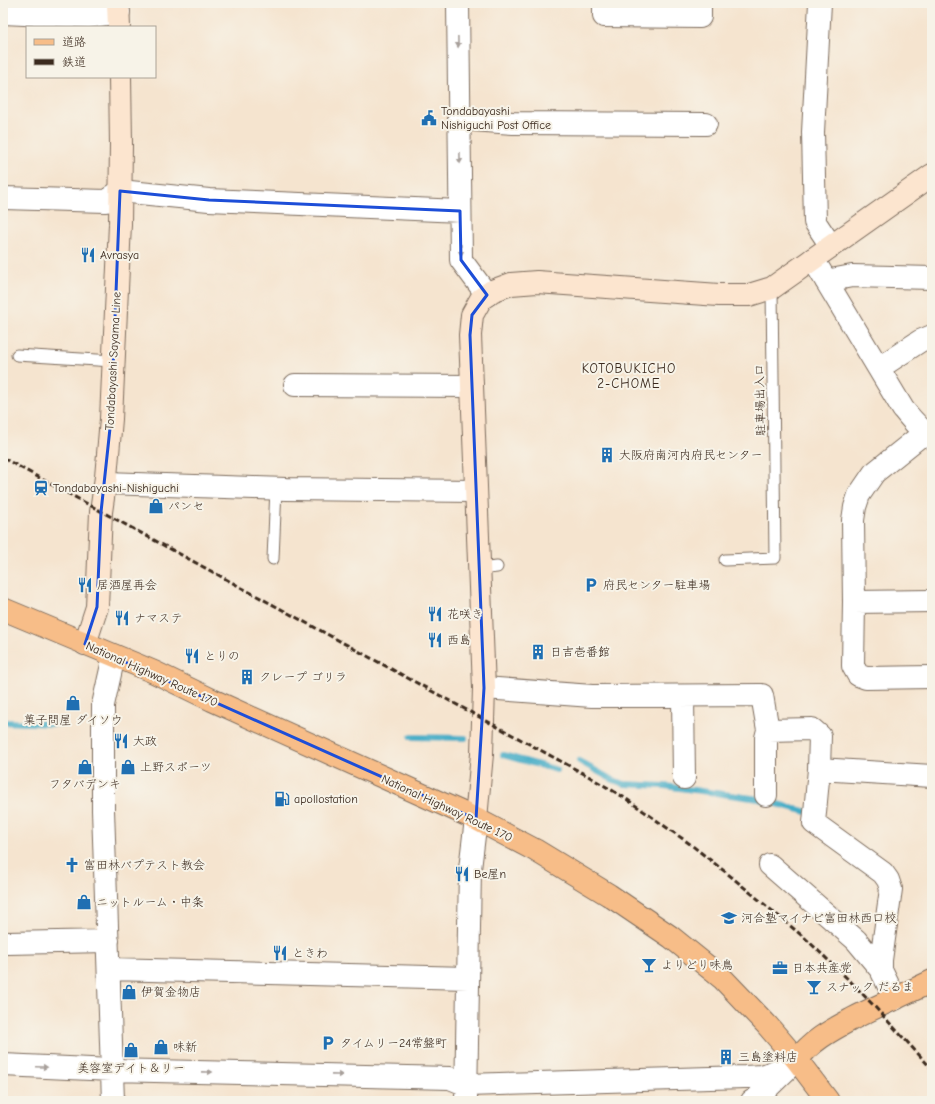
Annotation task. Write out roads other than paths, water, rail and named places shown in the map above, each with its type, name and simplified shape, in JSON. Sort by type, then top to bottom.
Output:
[{"type":"main road","name":"National Highway Route 170","points":[[3,609],[154,672],[219,704],[476,819],[535,850],[609,895],[671,937],[723,979],[767,1025],[797,1060],[828,1101]]},
{"type":"main road","points":[[797,1060],[813,1042],[829,1031],[875,1007],[932,981]]},
{"type":"street","points":[[458,3],[461,260],[487,295]]},
{"type":"street","points":[[604,3],[604,16],[700,17],[700,3]]},
{"type":"street","points":[[820,3],[813,132],[815,222],[831,246]]},
{"type":"street","points":[[3,13],[89,17],[119,14]]},
{"type":"street","name":"Tondabayashi Sayama Line","points":[[85,644],[98,607],[101,512],[106,482],[111,419],[120,224],[122,144],[120,78]]},
{"type":"street","points":[[459,119],[512,123],[706,124]]},
{"type":"street","points":[[466,1093],[470,869],[482,746],[488,568],[476,491],[470,335],[472,315],[481,299],[492,291],[511,284],[537,282],[727,295],[749,295],[772,288],[932,175]]},
{"type":"street","points":[[3,198],[106,201],[120,191],[209,200],[460,211]]},
{"type":"street","points":[[813,259],[903,409],[917,426],[928,436],[874,473],[859,495],[855,507],[853,520],[853,666],[858,675],[866,678],[932,678]]},
{"type":"street","points":[[826,281],[852,276],[932,278]]},
{"type":"street","points":[[879,368],[932,336]]},
{"type":"street","points":[[295,385],[472,386]]},
{"type":"street","points":[[106,482],[276,488],[476,491]]},
{"type":"street","points":[[854,602],[932,601]]},
{"type":"street","points":[[113,1101],[104,810],[104,705],[114,656]]},
{"type":"street","points":[[484,688],[592,696],[762,695],[768,730],[766,738],[766,795]]},
{"type":"street","points":[[683,696],[684,778]]},
{"type":"street","points":[[768,730],[812,729],[820,736],[819,769],[814,817],[883,873],[888,880],[891,889],[881,960],[881,970]]},
{"type":"street","points":[[819,769],[932,776]]},
{"type":"street","points":[[770,865],[856,940],[881,970],[895,999]]},
{"type":"street","points":[[7,943],[108,942]]},
{"type":"street","points":[[109,969],[468,978]]},
{"type":"street","points":[[3,1065],[112,1070],[450,1078],[466,1093],[762,1076],[797,1060]]},
{"type":"street","points":[[755,1100],[797,1060]]},
{"type":"lane","name":"駐車場出入口","points":[[725,560],[775,558],[772,288]]},
{"type":"lane","points":[[17,355],[113,361]]},
{"type":"lane","points":[[273,559],[276,488]]},
{"type":"waterway","points":[[3,722],[60,724]]},
{"type":"waterway","points":[[411,737],[465,738]]},
{"type":"waterway","points":[[503,755],[557,770]]},
{"type":"waterway","points":[[579,761],[611,779],[624,784],[665,786],[759,799],[811,813]]},
{"type":"railway","points":[[3,458],[588,776],[625,798],[690,844],[806,939],[851,982],[932,1069]]},
{"type":"place","name":"Tondabayashi Nishiguchi Post Office","points":[[429,118]]},
{"type":"place","name":"Avrasya","points":[[88,255]]},
{"type":"place","name":"大阪府南河内府民センター","points":[[607,455]]},
{"type":"place","name":"Tondabayashi-Nishiguchi","points":[[41,488]]},
{"type":"place","name":"パンセ","points":[[156,506]]},
{"type":"place","name":"居酒屋再会","points":[[85,585]]},
{"type":"place","name":"府民センター駐車場","points":[[591,585]]},
{"type":"place","name":"花咲き","points":[[435,614]]},
{"type":"place","name":"ナマステ","points":[[122,618]]},
{"type":"place","name":"西島","points":[[435,640]]},
{"type":"place","name":"日吉壱番館","points":[[538,652]]},
{"type":"place","name":"とりの","points":[[192,656]]},
{"type":"place","name":"クレープ ゴリラ","points":[[247,677]]},
{"type":"place","name":"菓子問屋 ダイソウ","points":[[73,703]]},
{"type":"place","name":"大政","points":[[121,741]]},
{"type":"place","name":"フタバデンキ","points":[[85,767]]},
{"type":"place","name":"上野スポーツ","points":[[128,767]]},
{"type":"place","name":"apollostation","points":[[282,799]]},
{"type":"place","name":"富田林バプテスト教会","points":[[72,865]]},
{"type":"place","name":"Be屋n","points":[[462,874]]},
{"type":"place","name":"ニットルーム・中条","points":[[84,902]]},
{"type":"place","name":"河合塾マイナビ富田林西口校","points":[[729,918]]},
{"type":"place","name":"ときわ","points":[[280,953]]},
{"type":"place","name":"よりどり味鳥","points":[[649,965]]},
{"type":"place","name":"日本共産党","points":[[780,968]]},
{"type":"place","name":"スナック だるま","points":[[814,987]]},
{"type":"place","name":"伊賀金物店","points":[[129,992]]},
{"type":"place","name":"タイムリー24常盤町","points":[[328,1043]]},
{"type":"place","name":"味新","points":[[161,1047]]},
{"type":"place","name":"美容室デイト＆リー","points":[[131,1050]]},
{"type":"place","name":"三島塗料店","points":[[726,1057]]},
{"type":"district","name":"KOTOBUKICHO 2-CHOME","points":[[629,376]]}]
